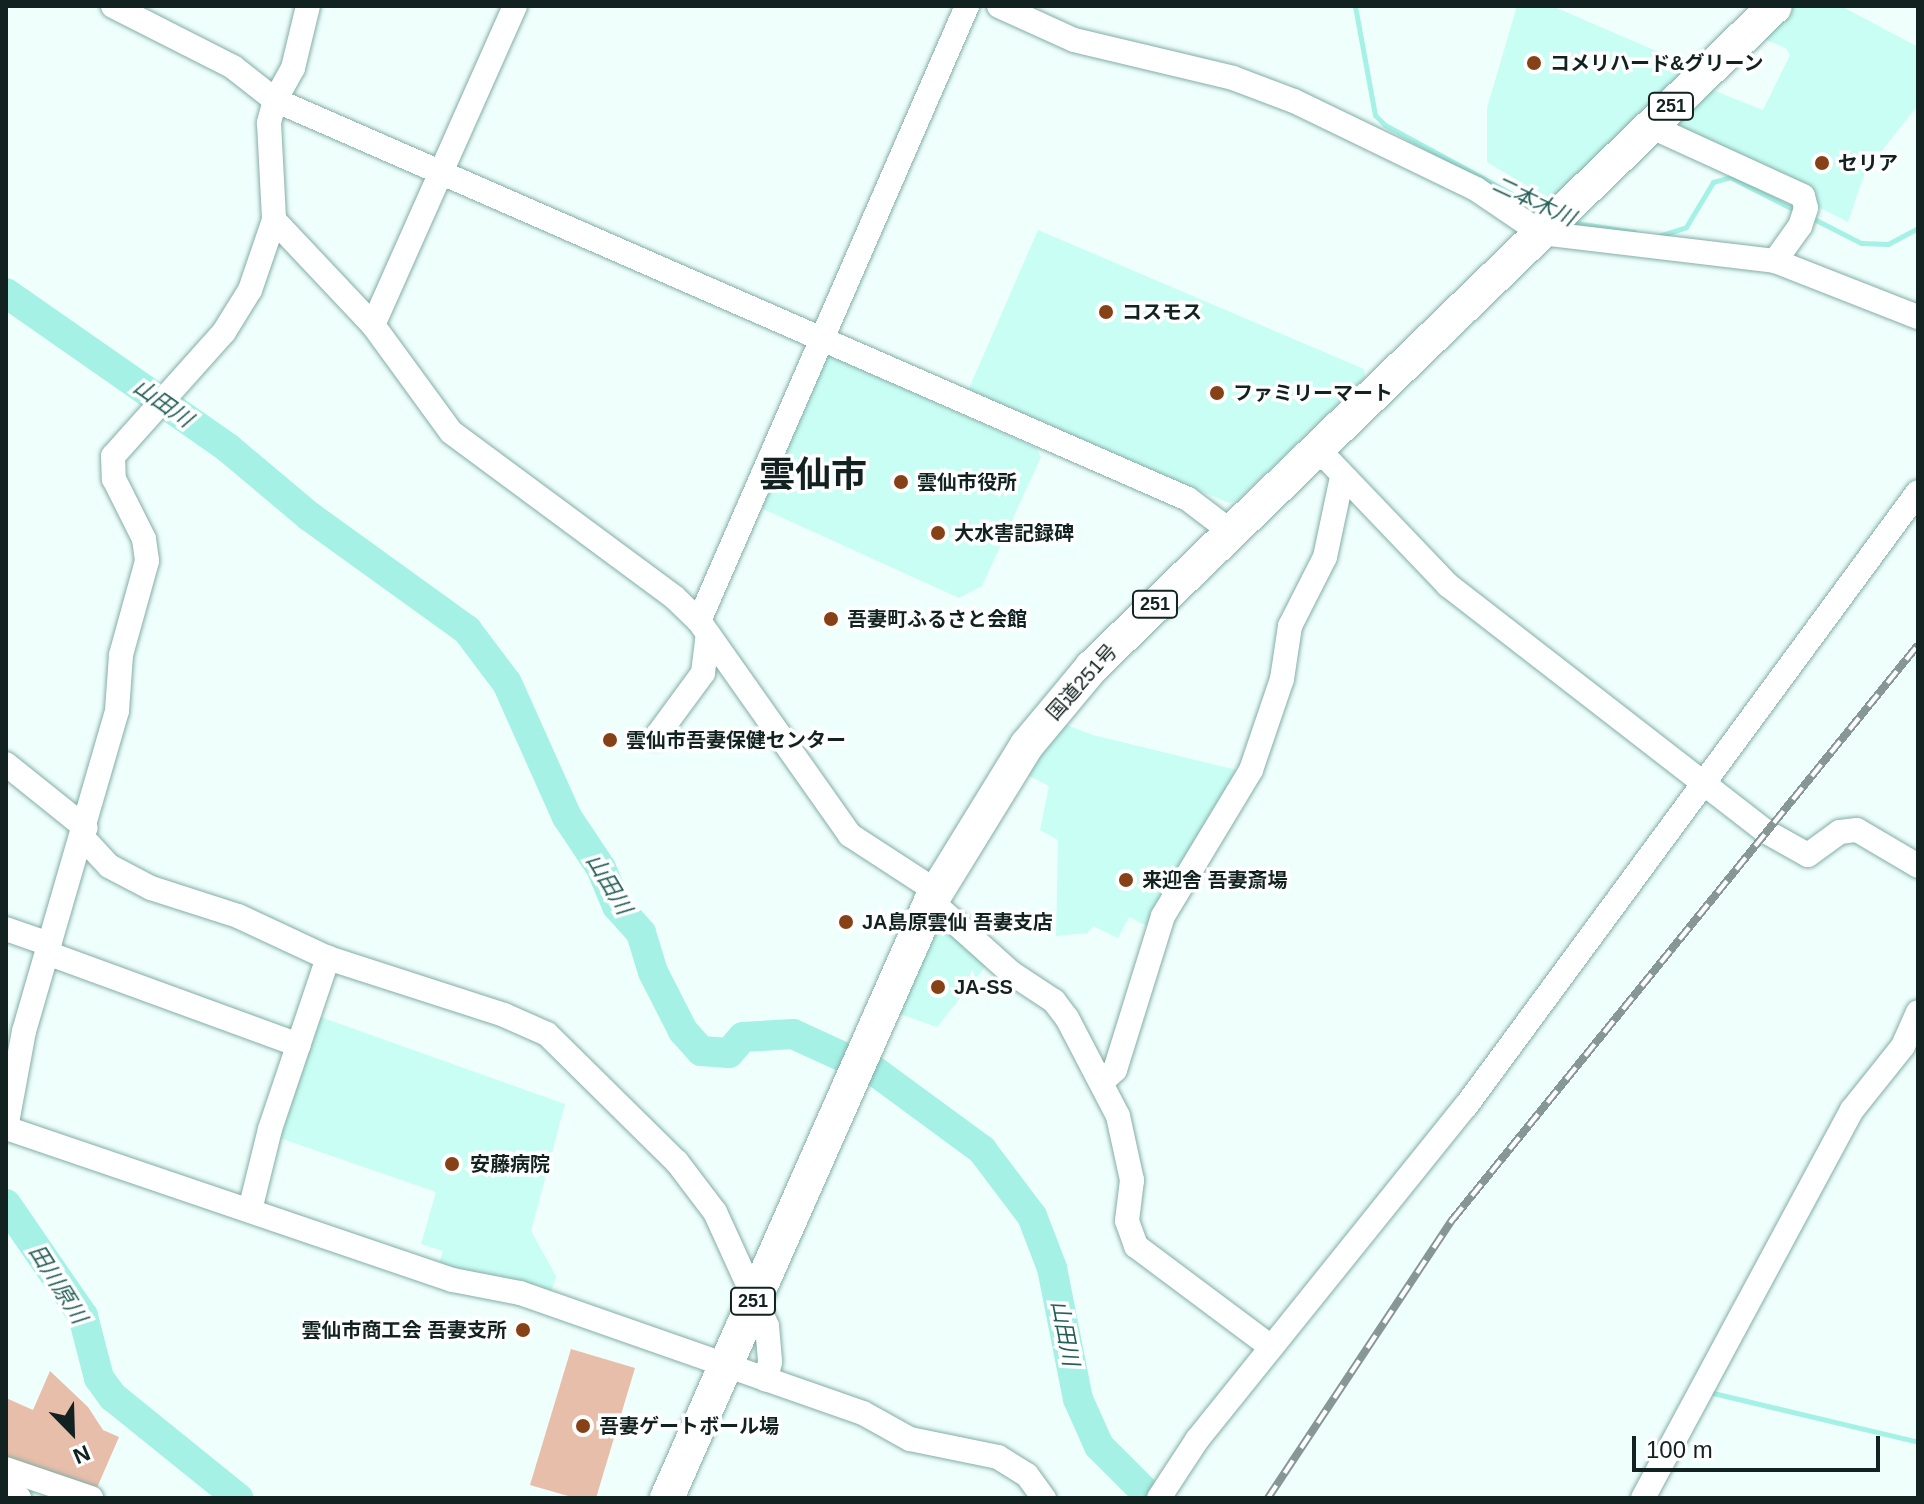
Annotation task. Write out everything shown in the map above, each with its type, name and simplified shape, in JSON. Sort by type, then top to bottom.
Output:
[{"type":"highway","name":"国道251号","points":[[667,1498],[934,896],[1027,745],[1092,667],[1775,6]]},
{"type":"street","points":[[113,6],[233,67],[275,100],[1188,499],[1230,531]]},
{"type":"street","points":[[308,6],[293,68],[275,100],[269,123],[274,220],[250,290],[224,332],[143,420],[111,463],[114,479],[144,539],[147,561],[121,655],[117,711],[85,833],[24,1031],[6,1128],[453,1280],[520,1293],[724,1368],[863,1413],[910,1439],[998,1457],[1027,1475],[1044,1498]]},
{"type":"street","points":[[373,325],[515,6]]},
{"type":"street","points":[[656,737],[703,673],[704,627],[821,340],[967,6]]},
{"type":"street","points":[[999,6],[1074,40],[1233,78],[1294,101],[1551,223],[1775,261],[1918,317]]},
{"type":"street","points":[[1650,126],[1803,196],[1803,217],[1775,261]]},
{"type":"street","points":[[274,220],[373,325],[428,407],[475,454],[587,529],[704,627],[850,835],[934,896],[1010,972],[1054,1001],[1103,1081],[1128,1149],[1132,1180],[1127,1221],[1136,1246],[1271,1347]]},
{"type":"street","points":[[1317,448],[1448,585],[1702,783],[1800,854],[1815,852],[1840,832],[1857,830],[1918,866]]},
{"type":"street","points":[[1103,1081],[1115,1070],[1163,916],[1251,770],[1282,679],[1290,626],[1325,557],[1342,477]]},
{"type":"street","points":[[1159,1498],[1271,1347],[1466,1106],[1918,492]]},
{"type":"street","points":[[6,764],[85,833],[126,877],[238,916],[328,958],[504,1015],[547,1034],[677,1162],[715,1212],[770,1340],[766,1380]]},
{"type":"street","points":[[6,929],[299,1045]]},
{"type":"street","points":[[250,1210],[328,958]]},
{"type":"street","points":[[1643,1498],[1852,1110],[1903,1046],[1918,1012]]},
{"type":"street","points":[[6,1469],[91,1498]]},
{"type":"street","points":[[6,1493],[19,1498]]},
{"type":"shaded area","points":[[1517,6],[1552,6],[1691,66],[1551,200],[1487,162],[1487,108]]},
{"type":"shaded area","points":[[1794,6],[1841,6],[1918,47],[1918,105],[1865,172],[1848,222],[1663,128],[1705,87],[1763,110],[1790,55],[1786,48],[1761,38]]},
{"type":"shaded area","points":[[1038,230],[1364,369],[1365,378],[1238,500],[1229,503],[967,393]]},
{"type":"shaded area","name":"雲仙市役所","points":[[828,355],[1036,448],[1041,457],[982,586],[959,598],[761,508]]},
{"type":"shaded area","points":[[1059,722],[1093,735],[1241,771],[1151,928],[1129,917],[1118,938],[1093,926],[1087,933],[1056,936],[1058,840],[1040,830],[1049,786],[1021,772]]},
{"type":"shaded area","name":"JA-SS","points":[[937,920],[989,962],[937,1027],[897,1013]]},
{"type":"shaded area","name":"安藤病院","points":[[315,1015],[565,1104],[531,1231],[556,1276],[549,1298],[437,1269],[443,1251],[421,1244],[436,1192],[274,1136]]},
{"type":"shaded area","name":"吾妻ゲートボール場","points":[[571,1349],[635,1368],[596,1498],[575,1498],[530,1485]]},
{"type":"shaded area","points":[[50,1371],[88,1407],[103,1430],[119,1437],[96,1490],[6,1462],[6,1398],[33,1410]]},
{"type":"waterway","name":"二本木川","points":[[1355,6],[1375,115],[1385,125],[1545,212]]},
{"type":"waterway","name":"二本木川","points":[[1659,236],[1686,227],[1713,182],[1730,177],[1797,211]]},
{"type":"waterway","name":"二本木川","points":[[1810,217],[1861,243],[1888,244],[1918,228]]},
{"type":"waterway","name":"二本木川","points":[[1569,222],[1634,232]]},
{"type":"waterway","name":"山田川","points":[[6,293],[228,448],[309,516],[467,630],[507,683],[567,817],[601,868],[617,906],[641,933],[653,972],[683,1031],[701,1051],[729,1053],[743,1037],[793,1034],[876,1072],[982,1150],[1032,1216],[1052,1268],[1078,1399],[1099,1446],[1151,1498]]},
{"type":"waterway","name":"田川原川","points":[[6,1204],[83,1316],[99,1378],[113,1397],[238,1498]]},
{"type":"waterway","points":[[1713,1393],[1918,1442]]},
{"type":"railway","points":[[1268,1498],[1453,1219],[1918,645]]},
{"type":"place","name":"コメリハード&グリーン","points":[[1534,63]]},
{"type":"place","name":"セリア","points":[[1822,163]]},
{"type":"place","name":"コスモス","points":[[1106,312]]},
{"type":"place","name":"ファミリーマート","points":[[1217,393]]},
{"type":"place","name":"雲仙市役所","points":[[901,482]]},
{"type":"place","name":"大水害記録碑","points":[[938,533]]},
{"type":"place","name":"吾妻町ふるさと会館","points":[[831,619]]},
{"type":"place","name":"雲仙市吾妻保健センター","points":[[610,740]]},
{"type":"place","name":"来迎舎 吾妻斎場","points":[[1126,880]]},
{"type":"place","name":"JA島原雲仙 吾妻支店","points":[[846,922]]},
{"type":"place","name":"JA-SS","points":[[938,987]]},
{"type":"place","name":"安藤病院","points":[[452,1164]]},
{"type":"place","name":"雲仙市商工会 吾妻支所","points":[[523,1330]]},
{"type":"place","name":"吾妻ゲートボール場","points":[[583,1426]]},
{"type":"district","name":"雲仙市","points":[[813,475]]}]
